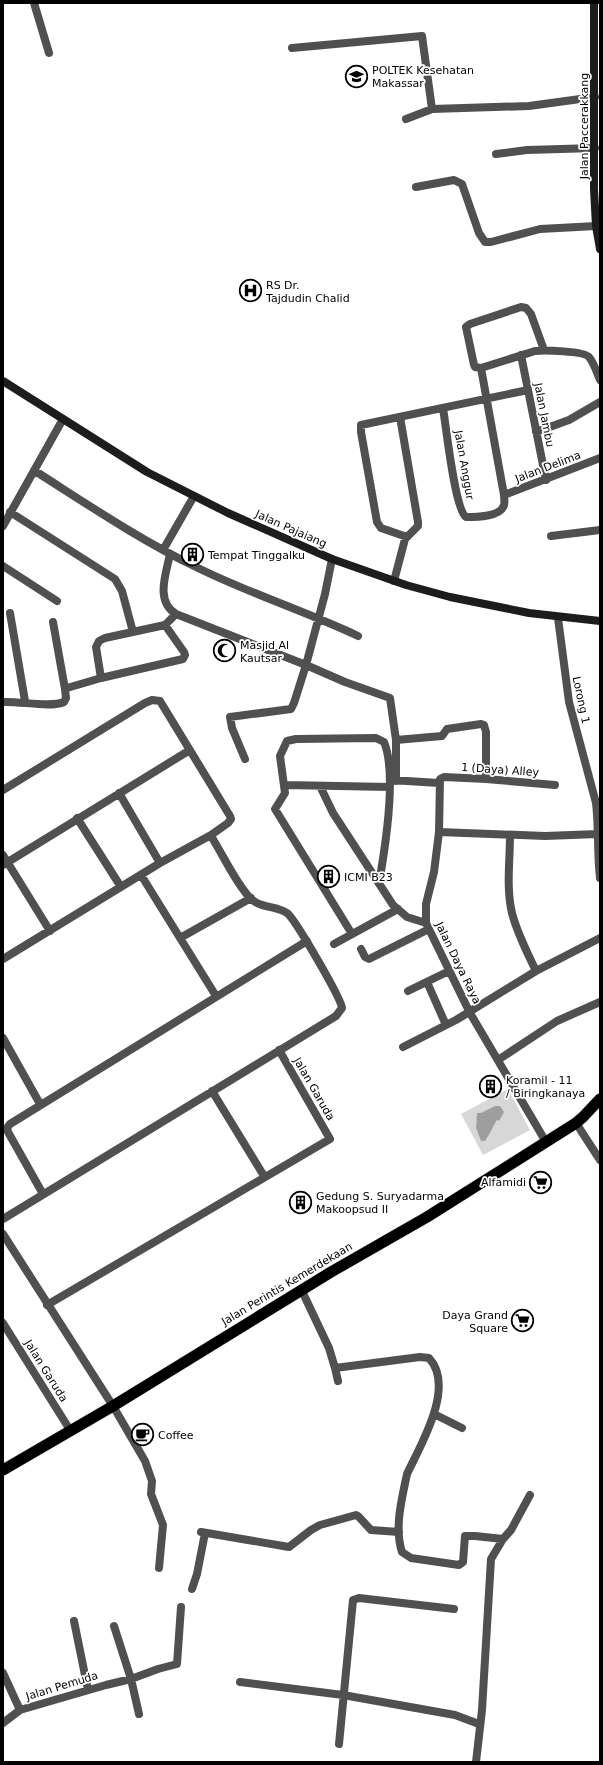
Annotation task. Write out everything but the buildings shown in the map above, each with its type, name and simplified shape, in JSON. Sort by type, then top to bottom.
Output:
[{"type":"highway","name":"Jalan Perintis Kemerdekaan","points":[[3,1470],[113,1406],[427,1217],[579,1120],[600,1099]]},
{"type":"highway","name":"Jalan Perintis Kemerdekaan","points":[[579,1120],[600,1112]]},
{"type":"main road","name":"Jalan Paccerakkang","points":[[594,3],[594,148],[596,226],[600,249]]},
{"type":"main road","name":"Jalan Pajaiang","points":[[3,381],[147,472],[228,513],[332,559],[394,581],[450,596],[558,618],[600,621]]},
{"type":"street","points":[[34,3],[49,53]]},
{"type":"street","points":[[292,48],[422,36],[432,109]]},
{"type":"street","points":[[406,119],[432,109],[529,106],[595,97]]},
{"type":"street","points":[[496,154],[527,150],[594,148]]},
{"type":"street","points":[[416,187],[454,180],[459,181],[462,184],[482,239],[485,242],[491,242],[540,229],[596,226]]},
{"type":"street","points":[[544,350],[529,310],[521,307],[467,325],[466,329],[475,367],[481,368],[520,355],[544,350],[589,356],[600,380]]},
{"type":"street","name":"Jalan Jambu","points":[[520,355],[546,480]]},
{"type":"street","points":[[481,368],[504,495]]},
{"type":"street","points":[[407,537],[381,528],[377,522],[360,428],[365,423],[528,390]]},
{"type":"street","points":[[536,432],[569,420],[600,402]]},
{"type":"street","name":"Jalan Anggur","points":[[443,408],[459,506],[463,515],[472,517],[492,514],[501,510],[504,505],[504,495]]},
{"type":"street","points":[[394,581],[407,537],[418,526],[400,417]]},
{"type":"street","points":[[3,526],[63,419]]},
{"type":"street","name":"Jalan Delima","points":[[504,495],[600,458]]},
{"type":"street","points":[[35,471],[117,523],[167,552],[204,571],[319,618],[358,636]]},
{"type":"street","points":[[194,496],[167,552],[163,592],[168,608],[176,614],[306,665],[345,682],[390,698],[396,740],[379,883]]},
{"type":"street","points":[[10,512],[114,579],[122,591],[133,632]]},
{"type":"street","points":[[551,536],[600,530]]},
{"type":"street","points":[[245,759],[232,728],[230,717],[291,709],[293,707],[319,618],[332,559]]},
{"type":"street","points":[[3,566],[57,600]]},
{"type":"street","points":[[10,613],[25,702]]},
{"type":"street","points":[[101,678],[97,644],[103,639],[165,625],[176,614]]},
{"type":"street","name":"Lorong 1","points":[[558,618],[569,702],[596,803],[600,878]]},
{"type":"street","points":[[3,702],[25,702],[54,705],[64,702],[66,698],[65,689],[53,622]]},
{"type":"street","points":[[65,689],[101,678],[183,659],[185,655],[184,652],[165,625]]},
{"type":"street","points":[[3,790],[152,700],[157,700],[162,703],[214,787],[231,819],[228,823],[210,835],[160,863],[3,960]]},
{"type":"street","points":[[396,740],[442,736],[448,729],[481,724],[484,726],[486,732],[486,779]]},
{"type":"street","points":[[352,934],[276,810],[275,807],[284,796],[285,785],[280,756],[287,742],[296,739],[376,738],[384,742],[388,754],[392,783]]},
{"type":"street","points":[[50,931],[5,860],[78,818],[190,750]]},
{"type":"street","name":"1 (Daya) Alley","points":[[285,785],[320,786],[486,779],[555,785]]},
{"type":"street","name":"Jalan Daya Raya","points":[[442,780],[439,832],[434,872],[426,904],[428,926],[470,1012],[546,1142]]},
{"type":"street","points":[[320,786],[333,813],[386,895],[398,909],[407,916],[428,926]]},
{"type":"street","points":[[119,793],[160,863]]},
{"type":"street","points":[[78,818],[121,887]]},
{"type":"street","points":[[439,832],[510,836],[598,834]]},
{"type":"street","points":[[3,1219],[336,1016],[342,1008],[307,941],[288,914],[261,905],[250,898],[210,835]]},
{"type":"street","points":[[510,836],[509,878],[512,912],[517,928],[536,971]]},
{"type":"street","points":[[141,875],[216,996]]},
{"type":"street","points":[[180,938],[250,898]]},
{"type":"street","points":[[334,944],[398,909]]},
{"type":"street","points":[[361,949],[365,957],[369,959],[428,926]]},
{"type":"street","points":[[403,1047],[470,1012],[536,971],[600,938]]},
{"type":"street","points":[[43,1194],[7,1130],[10,1124],[40,1104],[307,941]]},
{"type":"street","points":[[408,990],[449,971]]},
{"type":"street","points":[[427,982],[446,1025]]},
{"type":"street","points":[[498,1060],[557,1021],[600,1002]]},
{"type":"street","points":[[3,1038],[40,1104]]},
{"type":"street","name":"Jalan Garuda","points":[[264,1176],[330,1139],[279,1050]]},
{"type":"street","points":[[47,1305],[264,1176],[212,1091]]},
{"type":"street","points":[[579,1120],[600,1160]]},
{"type":"street","points":[[3,1234],[113,1406],[151,1477],[150,1494],[163,1525],[158,1568]]},
{"type":"street","points":[[302,1291],[329,1348],[338,1381]]},
{"type":"street","name":"Jalan Garuda","points":[[3,1323],[70,1430]]},
{"type":"street","points":[[335,1368],[420,1357],[429,1358],[433,1363],[438,1378],[438,1402],[408,1474],[399,1519],[401,1549],[407,1556],[459,1565],[463,1562],[465,1536],[503,1539]]},
{"type":"street","points":[[434,1414],[462,1428]]},
{"type":"street","points":[[476,1762],[488,1632],[490,1558],[511,1530],[530,1495]]},
{"type":"street","points":[[192,1589],[197,1574],[203,1533],[289,1548],[315,1527],[356,1515],[371,1530],[399,1532]]},
{"type":"street","points":[[339,1744],[352,1603],[354,1599],[359,1598],[454,1609]]},
{"type":"street","name":"Jalan Pemuda","points":[[3,1723],[20,1710],[131,1679],[158,1668],[177,1664],[181,1607]]},
{"type":"street","points":[[74,1621],[88,1690]]},
{"type":"street","points":[[114,1626],[131,1679],[139,1714]]},
{"type":"street","points":[[3,1673],[20,1710]]},
{"type":"street","points":[[240,1682],[343,1695],[455,1715],[479,1724]]},
{"type":"shaded area","points":[[508,1089],[530,1130],[483,1155],[461,1114]],"holes":[[[495,1106],[499,1121],[497,1120],[489,1133],[481,1140],[476,1127],[476,1123],[480,1116]]]},
{"type":"shaded area","points":[[495,1106],[500,1106],[504,1112],[499,1121],[497,1120],[485,1141],[481,1141],[476,1128],[477,1113],[481,1113]]},
{"type":"place","name":"POLTEK Kesehatan Makassar","points":[[356,76]]},
{"type":"place","name":"RS Dr. Tajdudin Chalid","points":[[250,291]]},
{"type":"place","name":"Tempat Tinggalku","points":[[193,555]]},
{"type":"place","name":"Masjid Al Kautsar","points":[[224,651]]},
{"type":"place","name":"ICMI B23","points":[[329,877]]},
{"type":"place","name":"Koramil - 11 / Biringkanaya","points":[[490,1086]]},
{"type":"place","name":"Alfamidi","points":[[541,1182]]},
{"type":"place","name":"Gedung S. Suryadarma Makoopsud II","points":[[300,1202]]},
{"type":"place","name":"Daya Grand Square","points":[[523,1321]]},
{"type":"place","name":"Coffee","points":[[143,1435]]}]
